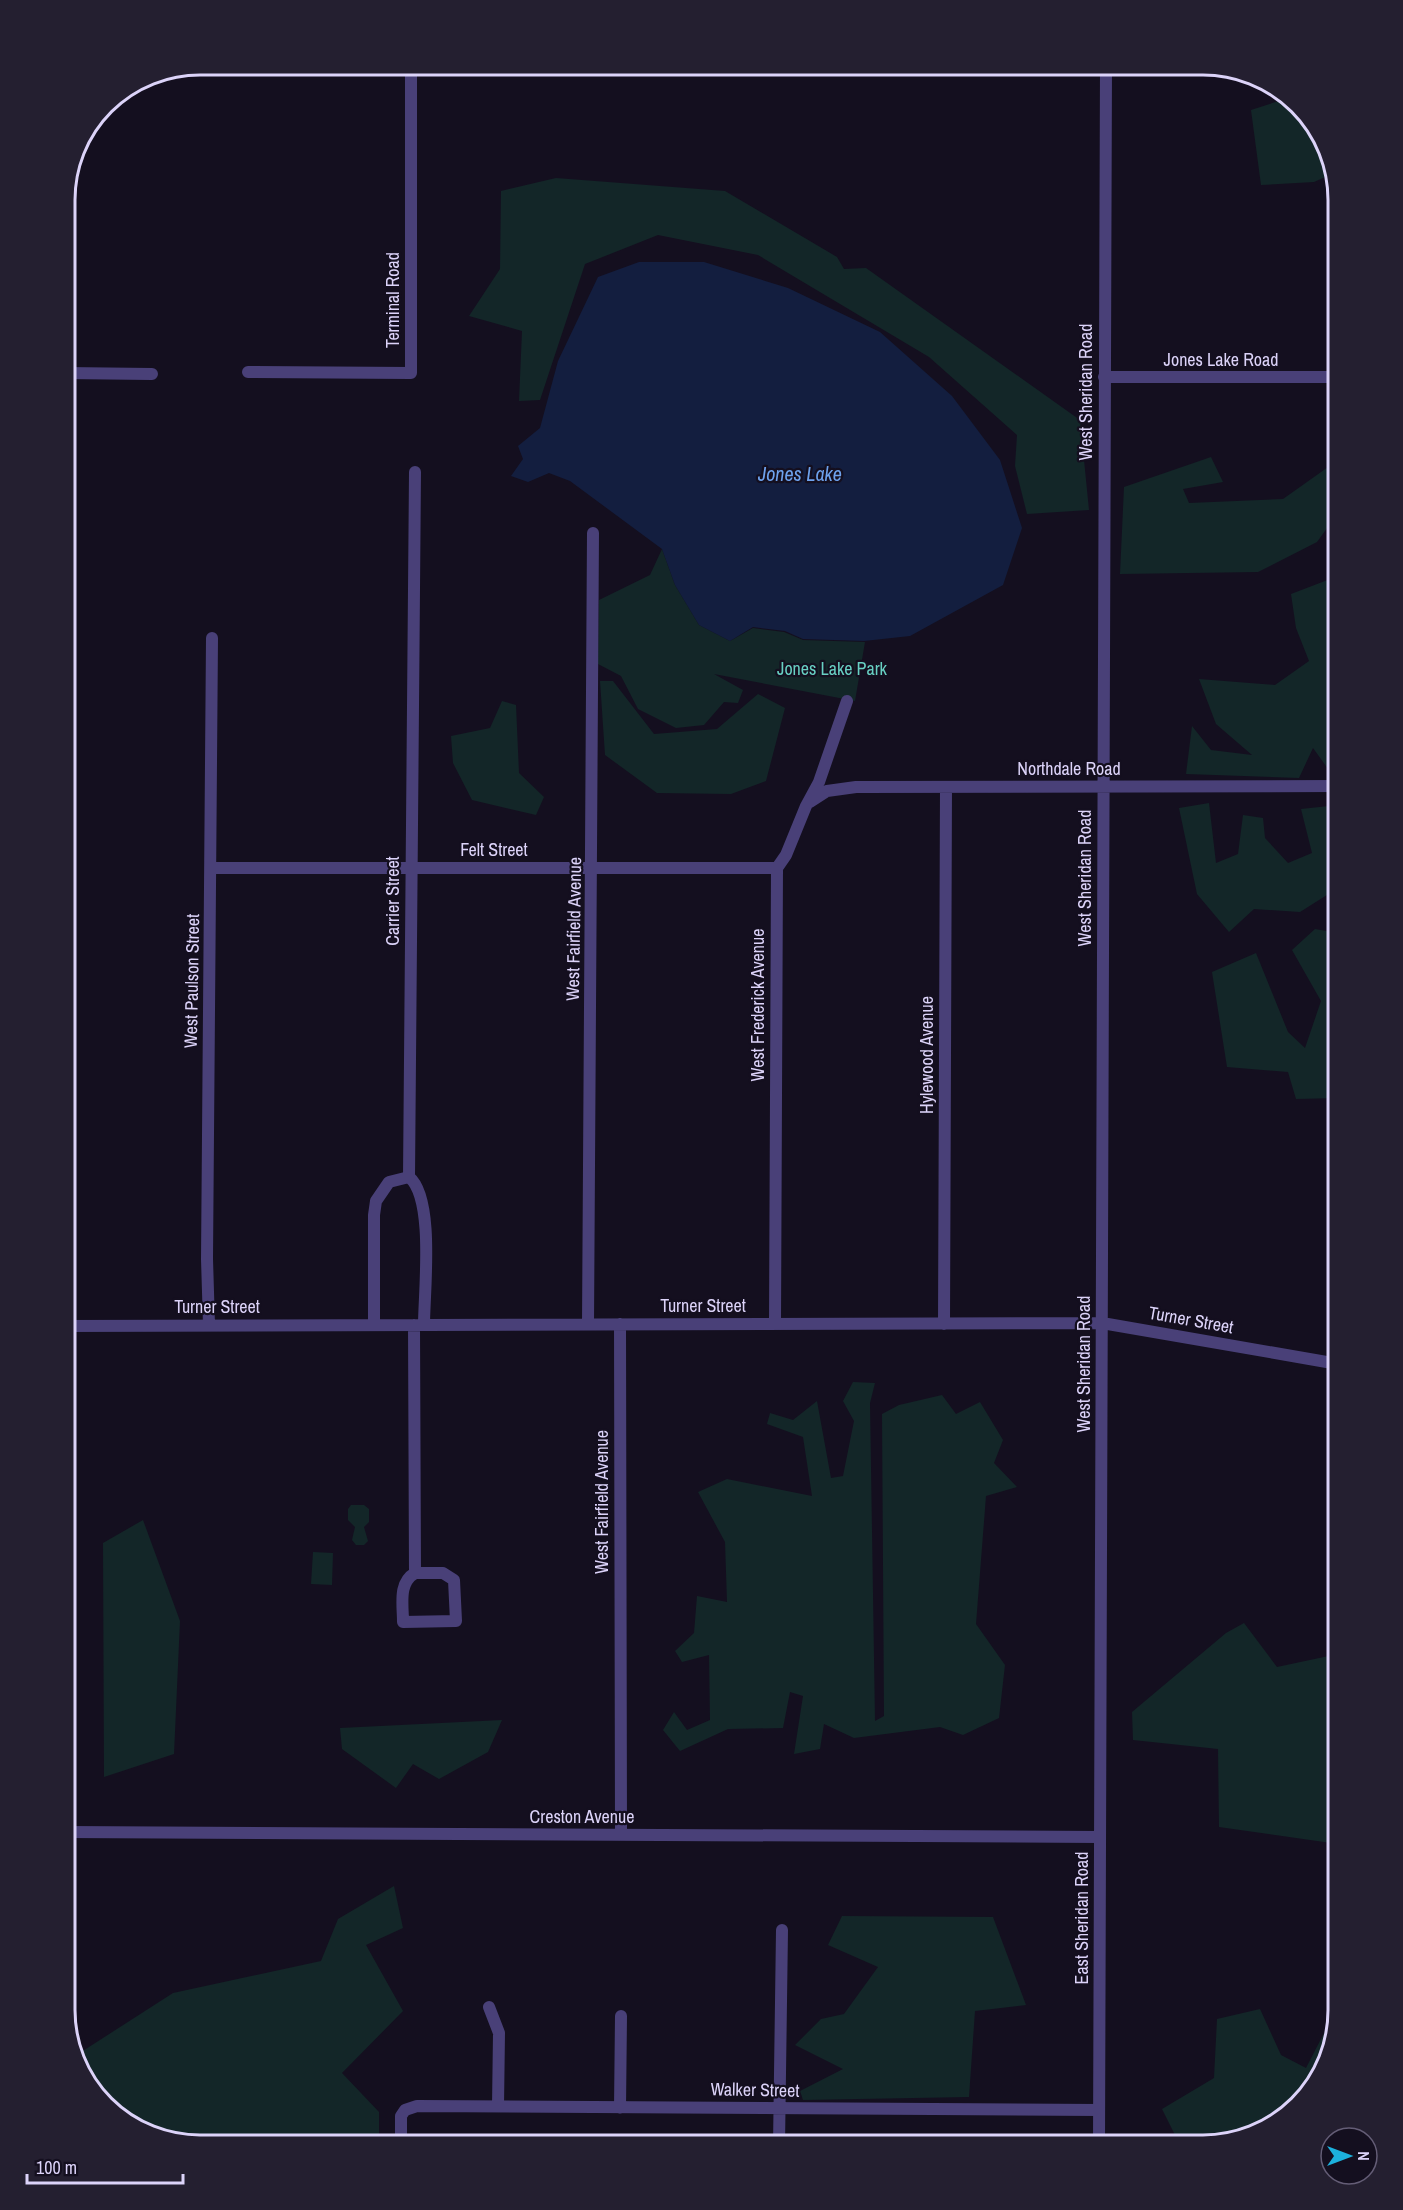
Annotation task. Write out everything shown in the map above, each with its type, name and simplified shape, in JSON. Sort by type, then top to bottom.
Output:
[{"type":"street","name":"Terminal Road","points":[[248,372],[411,373],[411,75]]},
{"type":"street","name":"West Sheridan Road","points":[[1101,1692],[1106,75]]},
{"type":"street","points":[[75,373],[152,374]]},
{"type":"street","name":"Jones Lake Road","points":[[1104,377],[1328,377]]},
{"type":"street","name":"Carrier Street","points":[[415,472],[409,1178],[415,1182],[425,1218],[419,1325],[415,1573]]},
{"type":"street","name":"West Fairfield Avenue","points":[[588,1324],[593,533]]},
{"type":"street","name":"West Paulson Street","points":[[209,1325],[207,1260],[212,638]]},
{"type":"street","name":"West Frederick Avenue","points":[[775,1323],[777,868],[786,855],[806,806],[819,782],[847,701]]},
{"type":"street","name":"Northdale Road","points":[[806,806],[826,791],[841,788],[1328,786]]},
{"type":"street","name":"Hylewood Avenue","points":[[944,1323],[946,787]]},
{"type":"street","name":"Felt Street","points":[[211,868],[777,868]]},
{"type":"street","points":[[374,1325],[376,1202],[389,1182],[409,1178]]},
{"type":"street","name":"Turner Street","points":[[75,1326],[1102,1323],[1328,1362]]},
{"type":"street","name":"West Fairfield Avenue","points":[[620,1324],[621,1835]]},
{"type":"street","points":[[415,1573],[442,1573],[454,1580],[456,1621],[403,1622],[403,1587],[406,1578],[415,1573]]},
{"type":"street","name":"East Sheridan Road","points":[[1099,2135],[1101,1692]]},
{"type":"street","name":"Creston Avenue","points":[[75,1832],[1100,1837]]},
{"type":"street","points":[[779,2135],[782,1930]]},
{"type":"street","points":[[489,2007],[499,2033],[498,2106]]},
{"type":"street","points":[[620,2108],[621,2016]]},
{"type":"street","name":"Walker Street","points":[[401,2135],[401,2116],[411,2107],[1099,2110]]},
{"type":"green space","points":[[1279,101],[1285,106],[1307,131],[1315,145],[1326,177],[1314,182],[1261,185],[1251,110]]},
{"type":"green space","points":[[556,178],[725,191],[837,257],[844,269],[866,268],[1080,420],[1089,510],[1027,514],[1015,466],[1017,435],[929,357],[758,255],[658,235],[585,264],[540,400],[519,401],[522,331],[469,316],[500,269],[501,191]]},
{"type":"green space","points":[[1211,457],[1223,482],[1183,489],[1189,503],[1283,499],[1328,467],[1328,527],[1317,542],[1258,572],[1120,574],[1124,487]]},
{"type":"green space","name":"Jones Lake Park","points":[[662,549],[675,585],[699,625],[730,641],[753,628],[784,632],[803,640],[865,642],[855,701],[714,674],[743,690],[738,703],[724,702],[704,725],[676,728],[638,709],[621,676],[598,664],[599,600],[650,575]]},
{"type":"green space","points":[[1328,580],[1328,769],[1313,748],[1299,778],[1186,774],[1192,726],[1211,750],[1252,755],[1216,724],[1199,679],[1275,685],[1309,661],[1296,628],[1291,594]]},
{"type":"green space","points":[[600,681],[613,681],[654,734],[717,729],[758,694],[785,708],[766,781],[731,794],[657,793],[605,755]]},
{"type":"green space","points":[[502,701],[516,705],[519,773],[544,797],[536,815],[472,800],[453,763],[451,736],[490,728]]},
{"type":"green space","points":[[1209,803],[1216,863],[1238,854],[1243,815],[1263,818],[1265,838],[1288,863],[1312,853],[1301,809],[1328,806],[1328,894],[1300,912],[1254,909],[1229,932],[1197,894],[1179,808]]},
{"type":"green space","points":[[1315,929],[1328,931],[1328,1098],[1296,1099],[1288,1072],[1227,1067],[1212,972],[1256,953],[1288,1032],[1305,1048],[1321,1001],[1292,950]]},
{"type":"green space","points":[[853,1382],[875,1383],[870,1403],[875,1721],[884,1716],[882,1414],[899,1405],[942,1395],[956,1414],[980,1402],[1003,1440],[994,1463],[1017,1487],[986,1496],[976,1624],[1005,1665],[999,1718],[963,1735],[940,1727],[854,1738],[824,1724],[820,1749],[794,1754],[803,1696],[790,1692],[783,1728],[728,1729],[680,1751],[663,1730],[674,1712],[687,1730],[710,1720],[709,1655],[682,1662],[675,1651],[694,1633],[697,1596],[727,1602],[725,1542],[698,1492],[727,1479],[812,1496],[803,1437],[767,1424],[770,1413],[793,1420],[817,1401],[831,1478],[843,1476],[854,1421],[843,1401]]},
{"type":"green space","points":[[351,1505],[364,1505],[369,1509],[369,1522],[364,1527],[368,1541],[364,1545],[356,1545],[352,1540],[355,1527],[348,1520],[348,1509]]},
{"type":"green space","points":[[143,1520],[180,1621],[174,1754],[104,1777],[103,1543]]},
{"type":"green space","points":[[313,1552],[333,1553],[332,1585],[311,1584]]},
{"type":"green space","points":[[1244,1623],[1277,1667],[1328,1656],[1328,1843],[1219,1827],[1218,1749],[1133,1740],[1132,1712],[1226,1633]]},
{"type":"green space","points":[[502,1720],[488,1752],[439,1779],[413,1764],[396,1788],[342,1749],[340,1728]]},
{"type":"green space","points":[[394,1886],[403,1928],[366,1945],[403,2011],[342,2073],[379,2112],[379,2135],[192,2135],[176,2133],[145,2122],[131,2114],[106,2092],[96,2079],[82,2051],[173,1993],[321,1961],[338,1919]]},
{"type":"green space","points":[[842,1916],[993,1917],[1026,2005],[975,2011],[969,2097],[803,2100],[800,2091],[843,2069],[795,2045],[821,2019],[844,2014],[878,1967],[828,1945]]},
{"type":"green space","points":[[1260,2009],[1281,2055],[1306,2068],[1327,2028],[1318,2058],[1307,2079],[1285,2104],[1258,2122],[1227,2133],[1175,2135],[1162,2109],[1214,2078],[1217,2019]]},
{"type":"water","name":"Jones Lake","points":[[639,262],[704,262],[788,288],[880,332],[952,396],[1000,460],[1022,528],[1003,585],[910,636],[864,641],[803,639],[785,631],[753,627],[730,641],[699,625],[675,585],[662,549],[570,481],[549,473],[528,482],[511,476],[523,459],[518,446],[540,428],[558,361],[598,277]]}]
